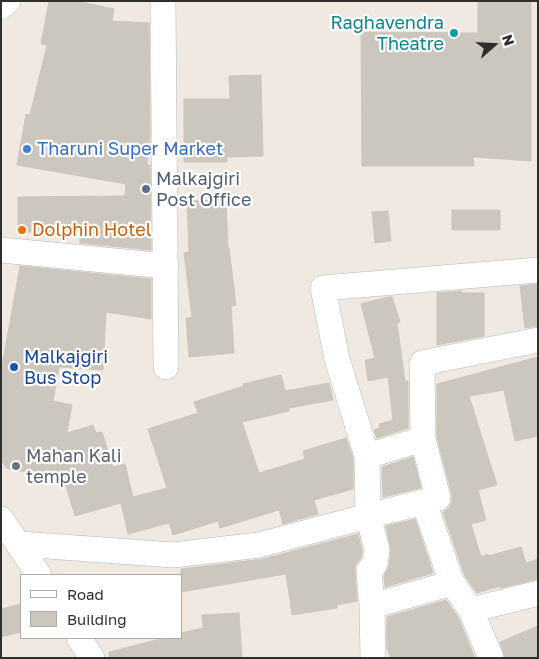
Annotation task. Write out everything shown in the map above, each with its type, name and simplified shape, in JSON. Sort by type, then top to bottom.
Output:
[{"type":"street","points":[[1,7],[8,1]]},
{"type":"street","points":[[162,1],[166,367]]},
{"type":"street","points":[[1,250],[166,266]]},
{"type":"street","points":[[373,658],[369,571],[375,564],[377,549],[368,516],[367,456],[337,359],[323,288],[538,270]]},
{"type":"street","points":[[20,544],[173,555],[259,545],[438,498],[423,439],[422,363],[538,340]]},
{"type":"street","points":[[367,456],[423,439]]},
{"type":"street","points":[[424,502],[452,583],[471,610],[491,658]]},
{"type":"street","points":[[1,519],[20,544],[38,574]]},
{"type":"street","points":[[372,606],[452,583]]},
{"type":"street","points":[[471,610],[538,593]]},
{"type":"street","points":[[80,639],[92,658]]},
{"type":"building","points":[[49,1],[76,1],[114,9],[112,21],[149,23],[150,134],[147,165],[150,165],[151,250],[80,243],[80,232],[18,232],[18,197],[125,196],[126,184],[17,165],[26,114],[30,115],[47,45],[41,44]]},
{"type":"building","points":[[478,1],[531,1],[531,161],[473,157],[474,166],[362,166],[361,32],[478,33]]},
{"type":"building","points":[[261,75],[263,156],[227,157],[227,162],[184,162],[184,99],[230,99],[229,76]]},
{"type":"building","points":[[226,200],[228,248],[236,305],[231,306],[234,353],[189,357],[186,318],[192,317],[184,253],[189,252],[187,201]]},
{"type":"building","points":[[452,210],[500,210],[500,230],[452,230]]},
{"type":"building","points":[[388,211],[391,241],[375,243],[372,212]]},
{"type":"building","points":[[20,266],[151,279],[151,319],[106,312],[103,370],[59,367],[53,401],[72,405],[67,433],[93,425],[96,433],[102,432],[113,467],[125,464],[133,497],[167,488],[148,429],[198,413],[194,402],[244,386],[243,384],[281,375],[285,391],[329,383],[333,400],[289,408],[289,411],[242,422],[259,473],[305,459],[303,451],[346,438],[353,458],[353,489],[314,500],[318,514],[283,524],[279,510],[220,528],[218,521],[173,535],[169,523],[128,534],[121,503],[75,516],[64,480],[6,468],[1,459],[1,372]]},
{"type":"building","points":[[538,284],[538,326],[525,328],[520,286]]},
{"type":"building","points":[[461,291],[461,293],[484,293],[484,336],[437,345],[437,293]]},
{"type":"building","points":[[392,297],[400,322],[397,323],[405,381],[408,381],[408,428],[377,438],[374,430],[380,428],[379,424],[393,420],[388,377],[368,381],[365,360],[375,358],[361,304]]},
{"type":"building","points":[[538,357],[538,436],[515,441],[504,390],[469,396],[497,485],[478,490],[486,520],[471,524],[481,557],[521,547],[526,563],[538,559],[538,579],[500,588],[500,586],[477,593],[465,576],[443,512],[449,508],[452,502],[452,495],[437,437],[437,384]]},
{"type":"building","points":[[413,457],[421,488],[383,497],[382,467]]},
{"type":"building","points":[[415,519],[433,573],[385,587],[384,576],[389,566],[391,551],[386,526]]},
{"type":"building","points":[[358,534],[362,550],[361,558],[355,566],[357,601],[337,605],[337,608],[292,615],[286,574],[182,592],[181,569],[263,559]]},
{"type":"building","points":[[446,600],[458,617],[475,658],[391,658],[387,648],[387,617]]},
{"type":"building","points":[[20,604],[20,632],[1,637],[1,609]]},
{"type":"building","points":[[239,613],[242,658],[110,658],[109,652],[160,639],[182,639],[182,633],[203,628],[202,615]]},
{"type":"building","points":[[538,626],[538,658],[505,658],[500,642]]},
{"type":"place","name":"Raghavendra Theatre","points":[[454,33]]},
{"type":"place","name":"Tharuni Super Market","points":[[27,149]]},
{"type":"place","name":"Malkajgiri Post Office","points":[[146,189]]},
{"type":"place","name":"Dolphin Hotel","points":[[22,230]]},
{"type":"place","name":"Malkajgiri Bus Stop","points":[[14,367]]},
{"type":"place","name":"Mahan Kali temple","points":[[16,466]]}]
